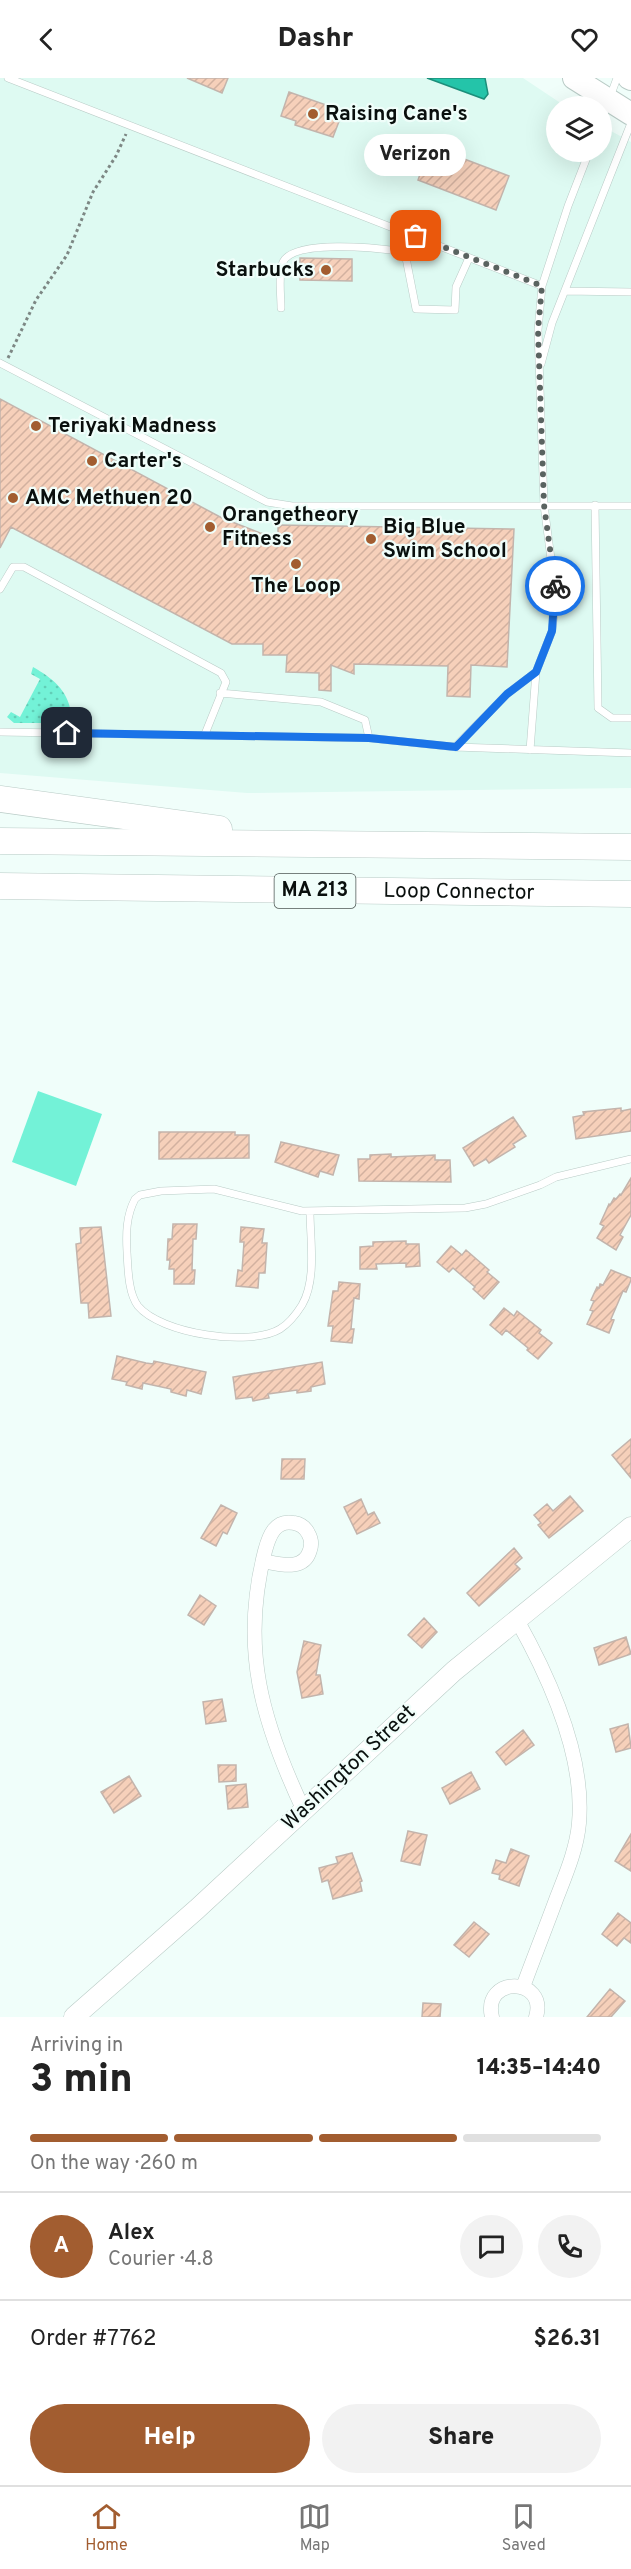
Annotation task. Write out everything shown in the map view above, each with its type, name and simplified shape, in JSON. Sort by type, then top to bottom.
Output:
[{"type":"highway","points":[[0,799],[326,843]]},
{"type":"highway","name":"MA 213","points":[[0,841],[631,847]]},
{"type":"highway","name":"Loop Connector","points":[[0,886],[631,894]]},
{"type":"main road","points":[[574,78],[591,96]]},
{"type":"main road","points":[[612,111],[631,114]]},
{"type":"street","name":"Washington Street","points":[[74,2017],[197,1909],[454,1671],[631,1527]]},
{"type":"street","points":[[263,1561],[254,1620],[255,1664],[263,1707],[276,1746],[304,1811]]},
{"type":"street","points":[[517,1620],[549,1681],[572,1758],[579,1808],[579,1824],[569,1868],[523,1987]]},
{"type":"street","points":[[492,2017],[492,2003],[500,1990],[507,1986],[523,1987],[535,1996],[538,2004],[536,2017]]},
{"type":"lane","points":[[8,78],[542,286]]},
{"type":"lane","points":[[610,96],[617,78]]},
{"type":"lane","points":[[539,372],[552,323],[631,123]]},
{"type":"lane","points":[[530,750],[536,672],[552,631],[556,597],[544,505],[538,330],[542,286],[585,162]]},
{"type":"lane","points":[[281,308],[282,262],[290,253],[313,247],[399,251],[406,258],[416,309],[455,310],[456,287],[469,258]]},
{"type":"lane","points":[[565,291],[631,292]]},
{"type":"lane","points":[[2,364],[267,502],[292,506],[631,506]]},
{"type":"lane","points":[[595,506],[598,708],[612,718],[631,718]]},
{"type":"lane","points":[[0,589],[13,567],[24,567],[221,673],[226,682],[205,734]]},
{"type":"lane","points":[[456,747],[507,694],[536,672]]},
{"type":"lane","points":[[220,693],[321,702],[365,720],[369,738]]},
{"type":"lane","points":[[0,732],[369,738],[456,747],[631,753]]},
{"type":"lane","points":[[310,1211],[308,1289],[302,1305],[280,1329],[262,1335],[243,1337],[180,1331],[153,1317],[138,1305],[128,1271],[126,1238],[131,1207],[140,1195],[161,1191],[214,1189],[251,1197],[283,1208],[310,1211],[476,1206],[556,1178],[631,1159]]},
{"type":"path","points":[[2,364],[36,300],[67,255],[93,192],[116,156],[129,126]]},
{"type":"shaded area","name":"The Loop","points":[[0,78],[523,78],[550,96],[546,96],[546,162],[612,162],[612,132],[631,142],[631,788],[247,793],[0,773]]},
{"type":"shaded area","points":[[427,78],[485,78],[488,94],[484,99]]},
{"type":"shaded area","points":[[33,667],[53,680],[63,691],[71,713],[63,723],[14,723],[7,717],[11,712],[20,717],[40,679],[31,674]]},
{"type":"shaded area","points":[[38,1091],[102,1114],[76,1186],[12,1162]]},
{"type":"building","points":[[187,78],[228,78],[222,93]]},
{"type":"building","name":"Raising Cane's","points":[[289,92],[343,111],[333,137],[295,125],[296,121],[281,116]]},
{"type":"building","points":[[430,146],[509,176],[496,210],[418,180]]},
{"type":"building","name":"Starbucks","points":[[300,258],[352,259],[352,281],[300,280]]},
{"type":"building","name":"The Loop","points":[[0,399],[222,518],[260,533],[278,536],[278,525],[514,529],[507,667],[471,665],[470,697],[447,696],[448,666],[354,664],[354,674],[331,665],[331,691],[319,690],[319,673],[286,672],[287,655],[263,655],[263,644],[232,644],[11,527],[0,548]]},
{"type":"building","points":[[621,1108],[621,1111],[631,1109],[631,1131],[576,1139],[573,1117],[584,1115],[583,1112]]},
{"type":"building","points":[[513,1117],[526,1136],[513,1144],[515,1147],[489,1163],[486,1159],[474,1166],[463,1148]]},
{"type":"building","points":[[159,1132],[235,1132],[235,1135],[249,1135],[249,1158],[159,1159]]},
{"type":"building","points":[[281,1142],[339,1155],[333,1175],[320,1171],[318,1177],[275,1162]]},
{"type":"building","points":[[391,1154],[391,1157],[435,1155],[435,1160],[450,1160],[451,1182],[359,1181],[358,1159],[370,1159],[370,1155]]},
{"type":"building","points":[[631,1178],[631,1215],[620,1235],[623,1237],[616,1250],[597,1238],[604,1226],[600,1224],[609,1204],[621,1195]]},
{"type":"building","points":[[173,1224],[197,1224],[196,1239],[193,1239],[194,1284],[174,1284],[174,1269],[169,1269],[170,1260],[167,1260],[168,1239],[172,1239]]},
{"type":"building","points":[[101,1227],[111,1316],[89,1318],[88,1303],[81,1303],[76,1244],[81,1243],[80,1228]]},
{"type":"building","points":[[241,1227],[264,1229],[262,1243],[267,1243],[265,1273],[259,1273],[258,1288],[236,1286],[238,1270],[242,1271],[244,1242],[240,1242]]},
{"type":"building","points":[[406,1241],[406,1244],[419,1244],[420,1266],[406,1267],[406,1263],[376,1264],[377,1269],[360,1269],[360,1247],[373,1246],[373,1242]]},
{"type":"building","points":[[451,1246],[462,1255],[466,1250],[499,1282],[484,1299],[473,1289],[475,1287],[453,1268],[449,1272],[437,1262]]},
{"type":"building","points":[[611,1270],[631,1280],[626,1292],[623,1291],[611,1319],[614,1320],[609,1333],[587,1324],[593,1311],[590,1310],[594,1301],[591,1300],[597,1287],[599,1288],[600,1284],[603,1285]]},
{"type":"building","points":[[339,1282],[360,1284],[359,1299],[354,1298],[352,1343],[331,1341],[333,1326],[328,1326],[333,1291],[338,1291]]},
{"type":"building","points":[[504,1308],[514,1316],[517,1311],[541,1330],[539,1333],[552,1343],[538,1359],[506,1330],[502,1335],[490,1325]]},
{"type":"building","points":[[117,1356],[206,1372],[201,1394],[187,1390],[186,1396],[171,1392],[171,1389],[143,1383],[142,1389],[126,1385],[127,1382],[112,1379]]},
{"type":"building","points":[[322,1362],[325,1384],[311,1387],[311,1391],[297,1393],[297,1390],[268,1394],[269,1398],[253,1401],[252,1397],[236,1399],[233,1377]]},
{"type":"building","points":[[631,1439],[631,1478],[612,1455]]},
{"type":"building","points":[[282,1459],[305,1459],[304,1479],[281,1479]]},
{"type":"building","points":[[570,1496],[583,1511],[549,1538],[538,1525],[541,1523],[534,1515],[547,1504],[553,1511]]},
{"type":"building","points":[[361,1499],[368,1515],[374,1512],[380,1523],[357,1534],[344,1507]]},
{"type":"building","points":[[221,1505],[237,1513],[227,1534],[223,1532],[216,1546],[201,1538]]},
{"type":"building","points":[[514,1548],[522,1558],[515,1564],[520,1569],[479,1606],[467,1593]]},
{"type":"building","points":[[200,1595],[216,1606],[204,1625],[188,1615]]},
{"type":"building","points":[[424,1618],[437,1632],[422,1648],[408,1635]]},
{"type":"building","points":[[626,1637],[631,1654],[599,1665],[594,1648]]},
{"type":"building","points":[[304,1641],[321,1645],[316,1675],[320,1675],[323,1694],[302,1698],[297,1672]]},
{"type":"building","points":[[222,1699],[226,1721],[206,1724],[203,1702]]},
{"type":"building","points":[[628,1724],[631,1748],[616,1752],[610,1729]]},
{"type":"building","points":[[523,1730],[534,1745],[506,1765],[496,1752]]},
{"type":"building","points":[[218,1765],[236,1765],[236,1781],[219,1782]]},
{"type":"building","points":[[471,1772],[480,1789],[450,1804],[442,1788]]},
{"type":"building","points":[[129,1776],[141,1796],[114,1813],[101,1792]]},
{"type":"building","points":[[246,1784],[248,1807],[228,1809],[226,1786]]},
{"type":"building","points":[[408,1831],[427,1835],[420,1865],[401,1861]]},
{"type":"building","points":[[631,1834],[631,1871],[615,1861]]},
{"type":"building","points":[[511,1849],[529,1856],[519,1886],[499,1879],[500,1875],[492,1873],[496,1860],[506,1863]]},
{"type":"building","points":[[352,1853],[362,1881],[360,1882],[362,1891],[333,1899],[328,1880],[322,1882],[319,1868],[338,1863],[336,1857]]},
{"type":"building","points":[[618,1913],[631,1923],[631,1943],[624,1938],[617,1946],[602,1934]]},
{"type":"building","points":[[474,1922],[489,1934],[469,1957],[454,1945]]},
{"type":"building","points":[[610,1989],[625,2001],[611,2017],[587,2017]]},
{"type":"building","points":[[423,2003],[441,2004],[440,2017],[422,2017]]},
{"type":"way so far","points":[[416,236],[542,286],[538,330],[544,505],[555,586]]},
{"type":"place","name":"Raising Cane's","points":[[313,114]]},
{"type":"place","name":"Verizon","points":[[416,236]]},
{"type":"place","name":"Starbucks","points":[[326,270]]},
{"type":"place","name":"Teriyaki Madness","points":[[36,426]]},
{"type":"place","name":"Carter's","points":[[92,461]]},
{"type":"place","name":"AMC Methuen 20","points":[[13,498]]},
{"type":"place","name":"Orangetheory Fitness","points":[[210,527]]},
{"type":"place","name":"Big Blue Swim School","points":[[371,539]]},
{"type":"place","name":"The Loop","points":[[296,564]]},
{"type":"route","points":[[67,733],[369,738],[456,747],[507,694],[536,672],[552,631],[555,586]]}]
